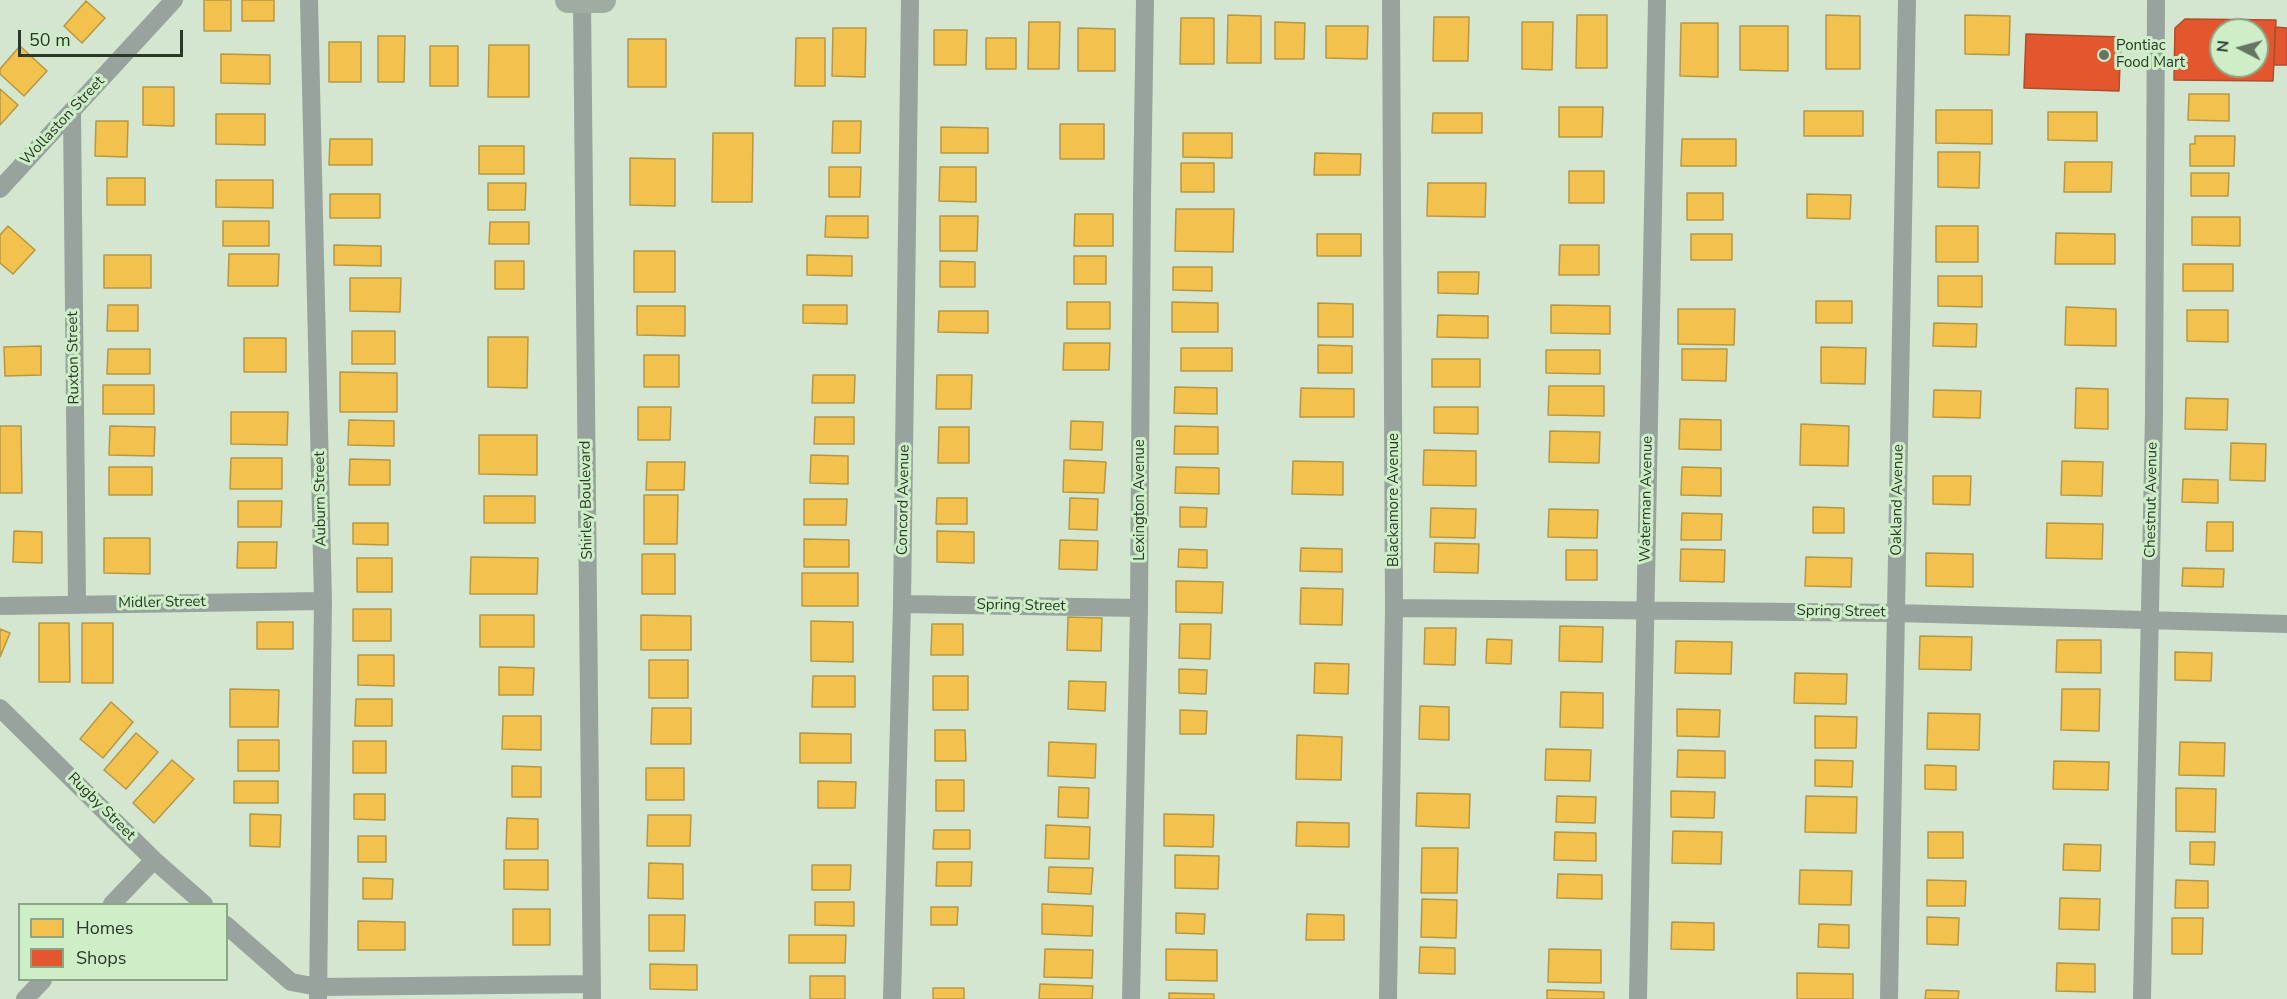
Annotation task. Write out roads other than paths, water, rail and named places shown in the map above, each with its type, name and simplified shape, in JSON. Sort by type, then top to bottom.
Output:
[{"type":"street","name":"Wollaston Street","points":[[0,189],[174,0]]},
{"type":"street","name":"Auburn Street","points":[[309,0],[323,601],[315,995]]},
{"type":"street","points":[[568,0],[603,0]]},
{"type":"street","name":"Concord Avenue","points":[[892,999],[902,604],[910,0]]},
{"type":"street","name":"Lexington Avenue","points":[[1131,999],[1139,608],[1145,0]]},
{"type":"street","name":"Blackamore Avenue","points":[[1388,999],[1394,608],[1391,0]]},
{"type":"street","name":"Waterman Avenue","points":[[1638,999],[1657,0]]},
{"type":"street","name":"Oakland Avenue","points":[[1890,999],[1907,0]]},
{"type":"street","name":"Chestnut Avenue","points":[[2142,999],[2154,415],[2156,0]]},
{"type":"street","name":"Shirley Boulevard","points":[[582,1],[591,991]]},
{"type":"street","name":"Ruxton Street","points":[[72,112],[77,604]]},
{"type":"street","name":"Midler Street","points":[[0,606],[323,601]]},
{"type":"street","name":"Spring Street","points":[[902,604],[1139,608]]},
{"type":"street","name":"Spring Street","points":[[1394,608],[1896,613],[2287,624]]},
{"type":"street","name":"Rugby Street","points":[[4,720],[203,903]]},
{"type":"street","points":[[113,903],[154,860]]},
{"type":"street","points":[[228,927],[291,982],[315,995],[591,991]]},
{"type":"street","points":[[25,999],[42,981]]},
{"type":"place","name":"Pontiac Food Mart","points":[[2104,55]]}]
